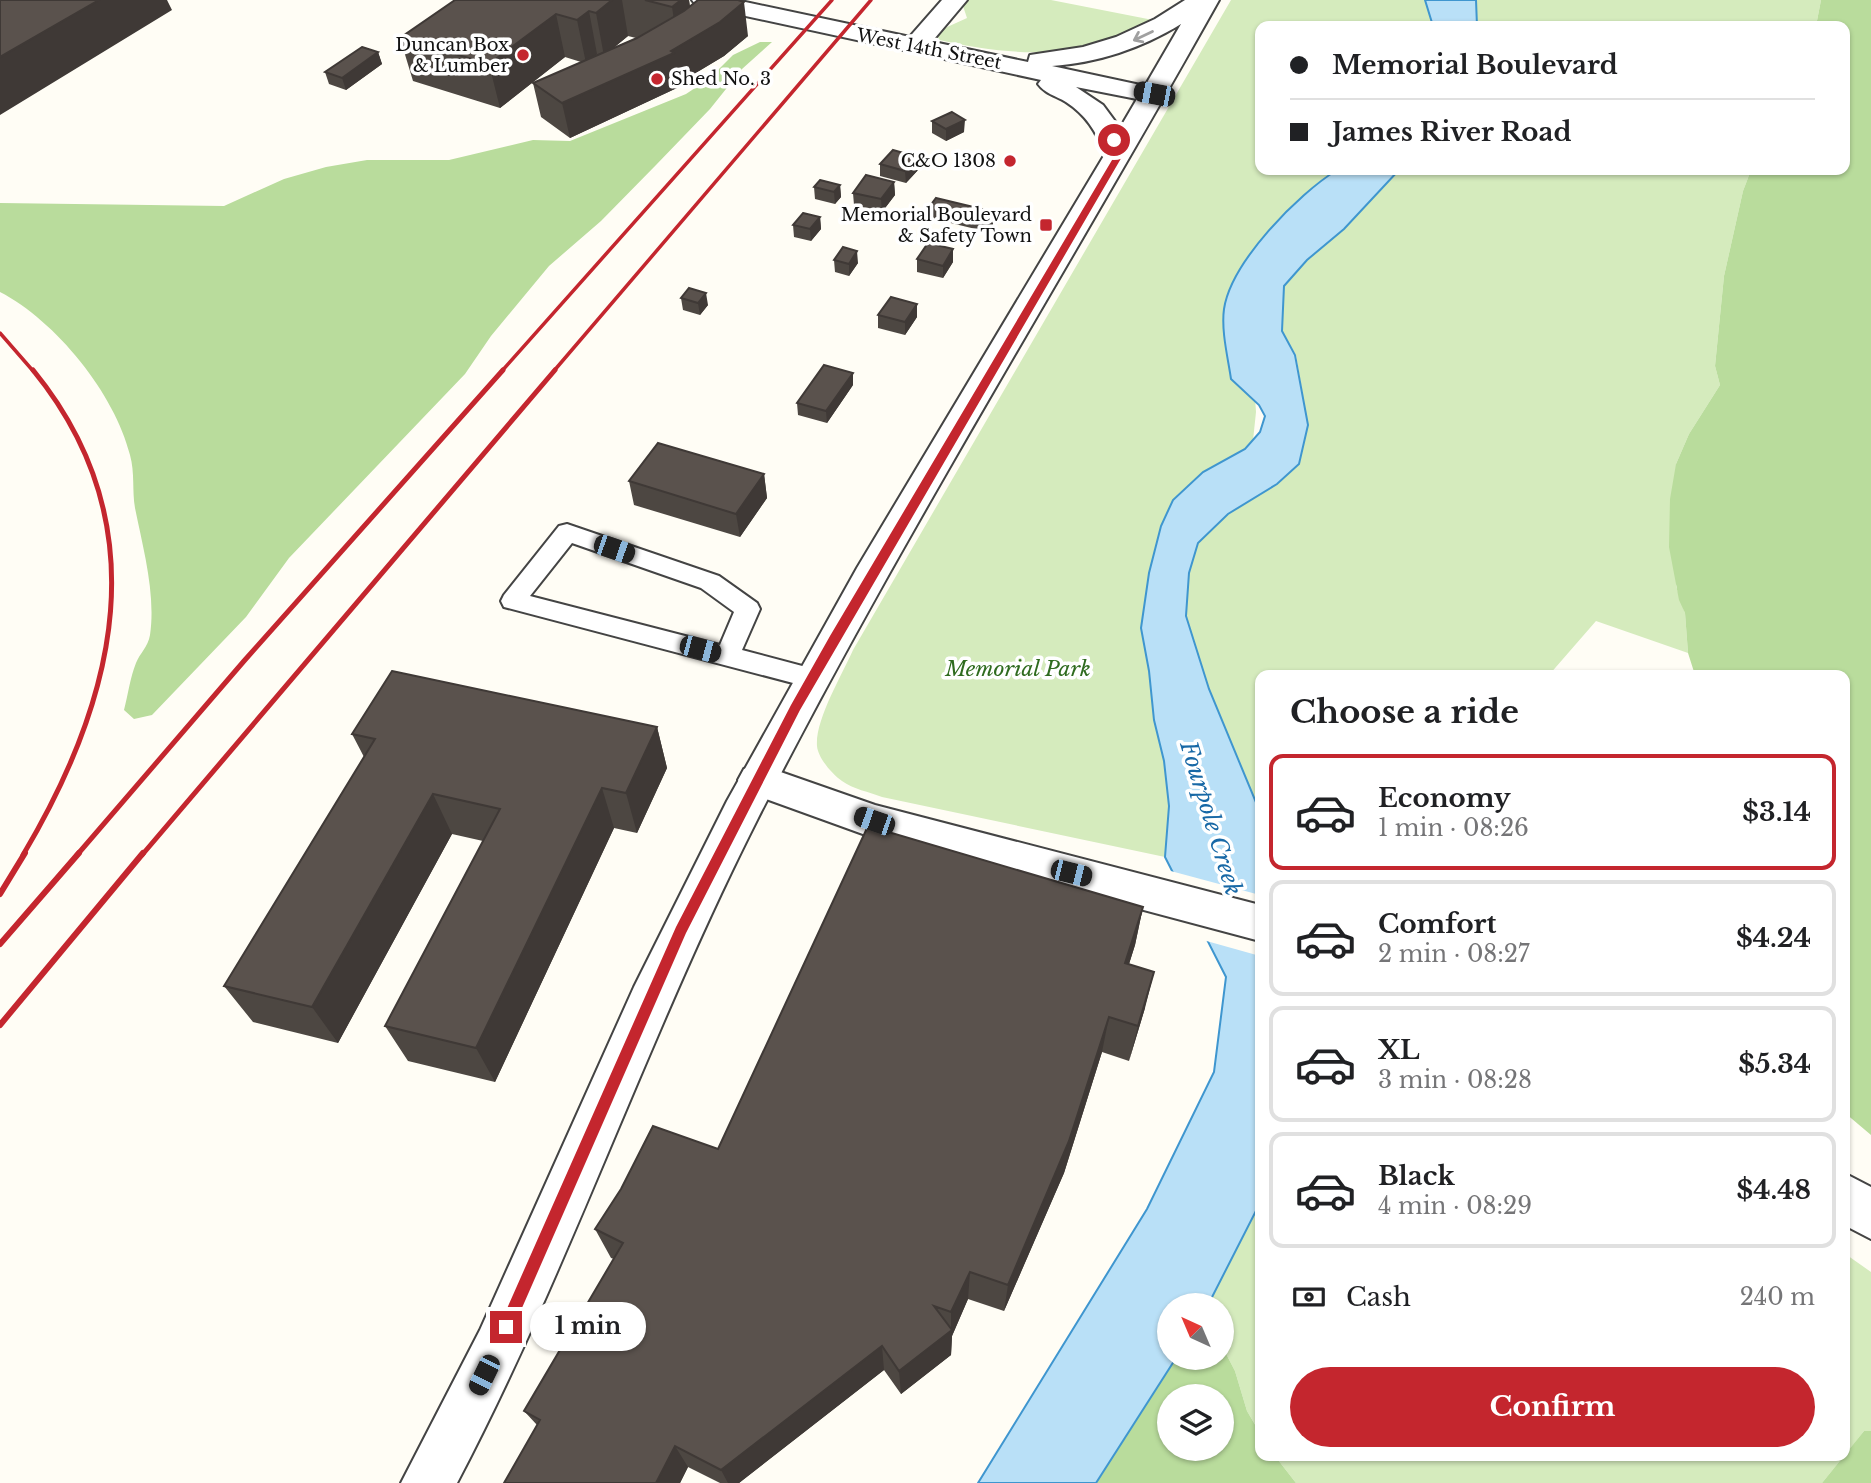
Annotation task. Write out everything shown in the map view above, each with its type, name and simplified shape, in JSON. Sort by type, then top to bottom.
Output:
[{"type":"street","name":"West 14th Street","points":[[704,0],[1154,94]]},
{"type":"street","points":[[915,46],[955,0]]},
{"type":"street","points":[[993,62],[1056,59],[1118,47],[1170,22],[1201,0]]},
{"type":"street","points":[[428,1483],[495,1352],[681,931],[758,780],[812,678],[1207,0]]},
{"type":"street","points":[[993,62],[1079,97],[1096,110],[1108,126],[1119,155]]},
{"type":"street","points":[[758,780],[874,821],[1255,922]]},
{"type":"street","points":[[1850,1200],[1871,1215]]},
{"type":"lane","points":[[727,656],[748,609],[709,582],[567,532],[513,601],[812,678]]},
{"type":"green space","points":[[961,0],[1051,0],[1158,21],[1102,43],[1048,52],[994,50],[935,39],[945,28],[967,18]]},
{"type":"green space","name":"Memorial Park","points":[[1231,0],[1443,0],[1449,21],[1255,21],[1255,175],[1349,175],[1325,193],[1252,353],[1256,412],[1252,450],[1171,534],[1209,863],[1165,857],[882,797],[842,781],[823,761],[817,746],[820,724],[853,650]]},
{"type":"green space","points":[[1476,0],[1821,0],[1817,21],[1477,21]]},
{"type":"green space","points":[[1821,0],[1871,0],[1871,1135],[1850,1117],[1850,670],[1693,670],[1688,653],[1685,613],[1679,600],[1669,547],[1670,499],[1676,464],[1689,434],[1720,385],[1715,366],[1724,276],[1749,175],[1850,175],[1850,21],[1817,21]]},
{"type":"green space","points":[[760,42],[772,42],[742,69],[710,109],[601,221],[549,266],[491,336],[465,374],[289,558],[246,617],[152,715],[134,719],[124,710],[134,669],[149,639],[151,619],[150,587],[135,508],[130,455],[111,408],[80,362],[42,321],[0,292],[0,203],[224,206],[284,179],[326,167],[367,160],[449,160],[533,140],[570,141],[686,94],[710,78],[733,55]]},
{"type":"green space","points":[[1394,175],[1749,175],[1724,276],[1715,366],[1720,385],[1689,434],[1676,464],[1676,586],[1685,613],[1688,653],[1596,621],[1553,670],[1255,670],[1255,800],[1209,689],[1186,616],[1189,573],[1198,543],[1228,514],[1277,484],[1308,425],[1296,355],[1282,331],[1284,286],[1307,260],[1344,229]]},
{"type":"green space","points":[[1255,1213],[1255,1425],[1247,1411],[1235,1371],[1234,1293],[1215,1293]]},
{"type":"green space","points":[[1850,1257],[1871,1272],[1871,1431],[1864,1431],[1850,1449]]},
{"type":"green space","points":[[1234,1369],[1247,1411],[1255,1425],[1255,1461],[1279,1461],[1296,1483],[1096,1483],[1157,1388],[1157,1461],[1234,1461],[1234,1384],[1159,1384],[1168,1370]]},
{"type":"green space","points":[[1864,1431],[1871,1431],[1871,1483],[1822,1483],[1840,1461],[1850,1461],[1850,1448]]},
{"type":"green space","points":[[1279,1461],[1840,1461],[1822,1483],[1296,1483]]},
{"type":"water","points":[[1425,0],[1476,0],[1477,21],[1431,21]]},
{"type":"water","name":"Fourpole Creek","points":[[1330,175],[1394,175],[1344,229],[1307,260],[1284,286],[1282,331],[1295,355],[1308,425],[1299,464],[1277,484],[1228,514],[1198,543],[1189,573],[1186,616],[1209,689],[1255,800],[1255,1213],[1214,1293],[1157,1293],[1157,1370],[1168,1370],[1096,1483],[978,1483],[1147,1209],[1214,1072],[1226,977],[1165,857],[1169,806],[1141,628],[1149,573],[1161,526],[1173,500],[1203,472],[1245,449],[1260,432],[1265,416],[1259,405],[1231,379],[1223,326],[1224,309],[1239,271],[1253,251],[1268,231],[1304,195]]},
{"type":"pier","points":[[1167,870],[1255,894],[1255,955],[1203,940]]},
{"type":"building","points":[[0,0],[99,0],[0,57]]},
{"type":"building","points":[[455,0],[612,0],[596,13],[589,11],[577,20],[556,14],[489,64],[400,38]]},
{"type":"building","points":[[645,0],[681,0],[672,7]]},
{"type":"building","points":[[698,0],[744,2],[720,22],[671,51],[674,53],[562,103],[533,83],[637,38]]},
{"type":"building","points":[[362,47],[378,52],[342,78],[325,72]]},
{"type":"building","points":[[952,112],[965,120],[946,129],[932,121]]},
{"type":"building","points":[[893,150],[918,157],[905,171],[880,164]]},
{"type":"building","points":[[866,175],[894,182],[881,199],[853,193]]},
{"type":"building","points":[[820,180],[840,185],[834,192],[814,187]]},
{"type":"building","points":[[936,198],[994,212],[989,220],[930,206]]},
{"type":"building","points":[[803,213],[820,217],[810,229],[793,225]]},
{"type":"building","points":[[928,243],[953,249],[943,266],[917,259]]},
{"type":"building","points":[[843,247],[857,251],[849,264],[834,260]]},
{"type":"building","points":[[689,288],[706,293],[698,303],[681,298]]},
{"type":"building","points":[[891,297],[917,304],[905,322],[878,315]]},
{"type":"building","points":[[824,365],[853,373],[826,411],[797,403]]},
{"type":"building","points":[[658,443],[764,474],[736,514],[629,481]]},
{"type":"building","points":[[392,671],[657,727],[626,793],[602,788],[476,1048],[385,1026],[500,809],[433,794],[312,1007],[224,986],[375,739],[352,734]]},
{"type":"building","points":[[868,826],[1143,907],[1125,963],[1154,972],[1138,1026],[1109,1017],[1069,1141],[1008,1285],[970,1272],[951,1312],[934,1306],[952,1330],[899,1371],[882,1346],[721,1470],[675,1446],[656,1483],[504,1483],[540,1420],[524,1411],[623,1243],[595,1229],[621,1189],[653,1126],[718,1149]]},
{"type":"railway","points":[[501,372],[832,0]]},
{"type":"railway","points":[[553,372],[871,0]]},
{"type":"railway","points":[[0,333],[34,372]]},
{"type":"railway","points":[[23,855],[56,795],[82,734],[101,673],[110,611],[110,549],[98,489],[73,429],[33,370]]},
{"type":"railway","points":[[77,855],[244,661],[503,370]]},
{"type":"railway","points":[[142,855],[555,370]]},
{"type":"railway","points":[[0,894],[25,853]]},
{"type":"railway","points":[[0,944],[79,853]]},
{"type":"railway","points":[[0,1025],[143,853]]},
{"type":"place","name":"Duncan Box & Lumber","points":[[523,55]]},
{"type":"place","name":"Shed No. 3","points":[[657,79]]},
{"type":"place","name":"C&O 1308","points":[[1010,161]]},
{"type":"place","name":"Memorial Boulevard & Safety Town","points":[[1046,225]]},
{"type":"route","points":[[506,1327],[681,931],[795,708],[1119,155],[1114,140]]}]
